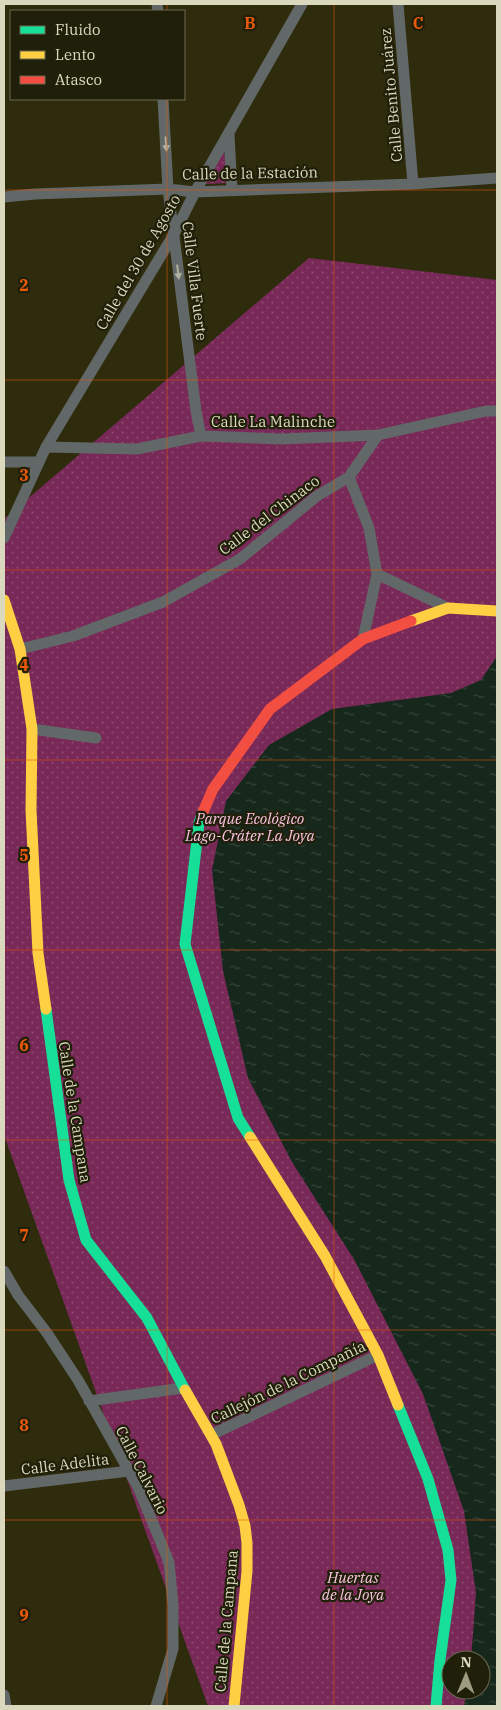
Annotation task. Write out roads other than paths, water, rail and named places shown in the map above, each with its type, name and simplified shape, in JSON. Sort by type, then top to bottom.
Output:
[{"type":"street","name":"Calle del 30 de Agosto","points":[[4,538],[46,447],[174,234],[195,192],[302,4]]},
{"type":"street","name":"Calle Benito Juárez","points":[[398,4],[413,184]]},
{"type":"street","name":"Calle Villa Fuerte","points":[[163,100],[168,189],[196,411],[201,436]]},
{"type":"street","points":[[229,135],[232,190]]},
{"type":"street","name":"Calle de la Estación","points":[[4,197],[168,189],[195,192],[413,184],[497,178]]},
{"type":"street","name":"Calle La Malinche","points":[[46,447],[136,449],[201,436],[282,439],[378,435],[497,410]]},
{"type":"street","name":"Calle del Chinaco","points":[[20,649],[73,636],[163,602],[240,559],[317,496],[349,477],[378,435]]},
{"type":"street","points":[[4,462],[38,462]]},
{"type":"street","points":[[349,477],[369,528],[377,574],[363,640]]},
{"type":"street","points":[[377,574],[448,608],[497,611]]},
{"type":"street","name":"Calle de la Campana","points":[[4,600],[20,649],[32,729],[31,810],[38,953],[68,1180],[86,1240],[147,1318],[211,1435],[236,1497],[248,1543],[234,1706]]},
{"type":"street","points":[[436,1706],[451,1580],[448,1550],[428,1479],[378,1355],[325,1256],[238,1118],[186,944],[199,823],[213,789],[270,709],[363,640],[448,608]]},
{"type":"street","points":[[32,729],[96,738]]},
{"type":"street","name":"Calle Calvario","points":[[4,1272],[18,1296],[52,1341],[129,1471],[138,1487],[169,1562],[173,1604],[173,1649],[156,1706]]},
{"type":"street","name":"Callejón de la Compañía","points":[[211,1435],[378,1355]]},
{"type":"street","points":[[89,1401],[184,1388]]},
{"type":"street","name":"Calle Adelita","points":[[4,1486],[129,1471]]},
{"type":"street","points":[[4,1695],[6,1706]]},
{"type":"water","points":[[497,656],[497,1706],[464,1706],[465,1700],[491,1700],[491,1650],[472,1650],[476,1593],[464,1511],[423,1394],[355,1261],[292,1162],[248,1078],[223,971],[212,870],[226,801],[269,745],[332,709],[451,693],[481,680]]},
{"type":"park label","name":"Parque Ecológico Lago-Cráter La Joya","points":[[250,826]]},
{"type":"park label","name":"Huertas de la Joya","points":[[353,1586]]}]
